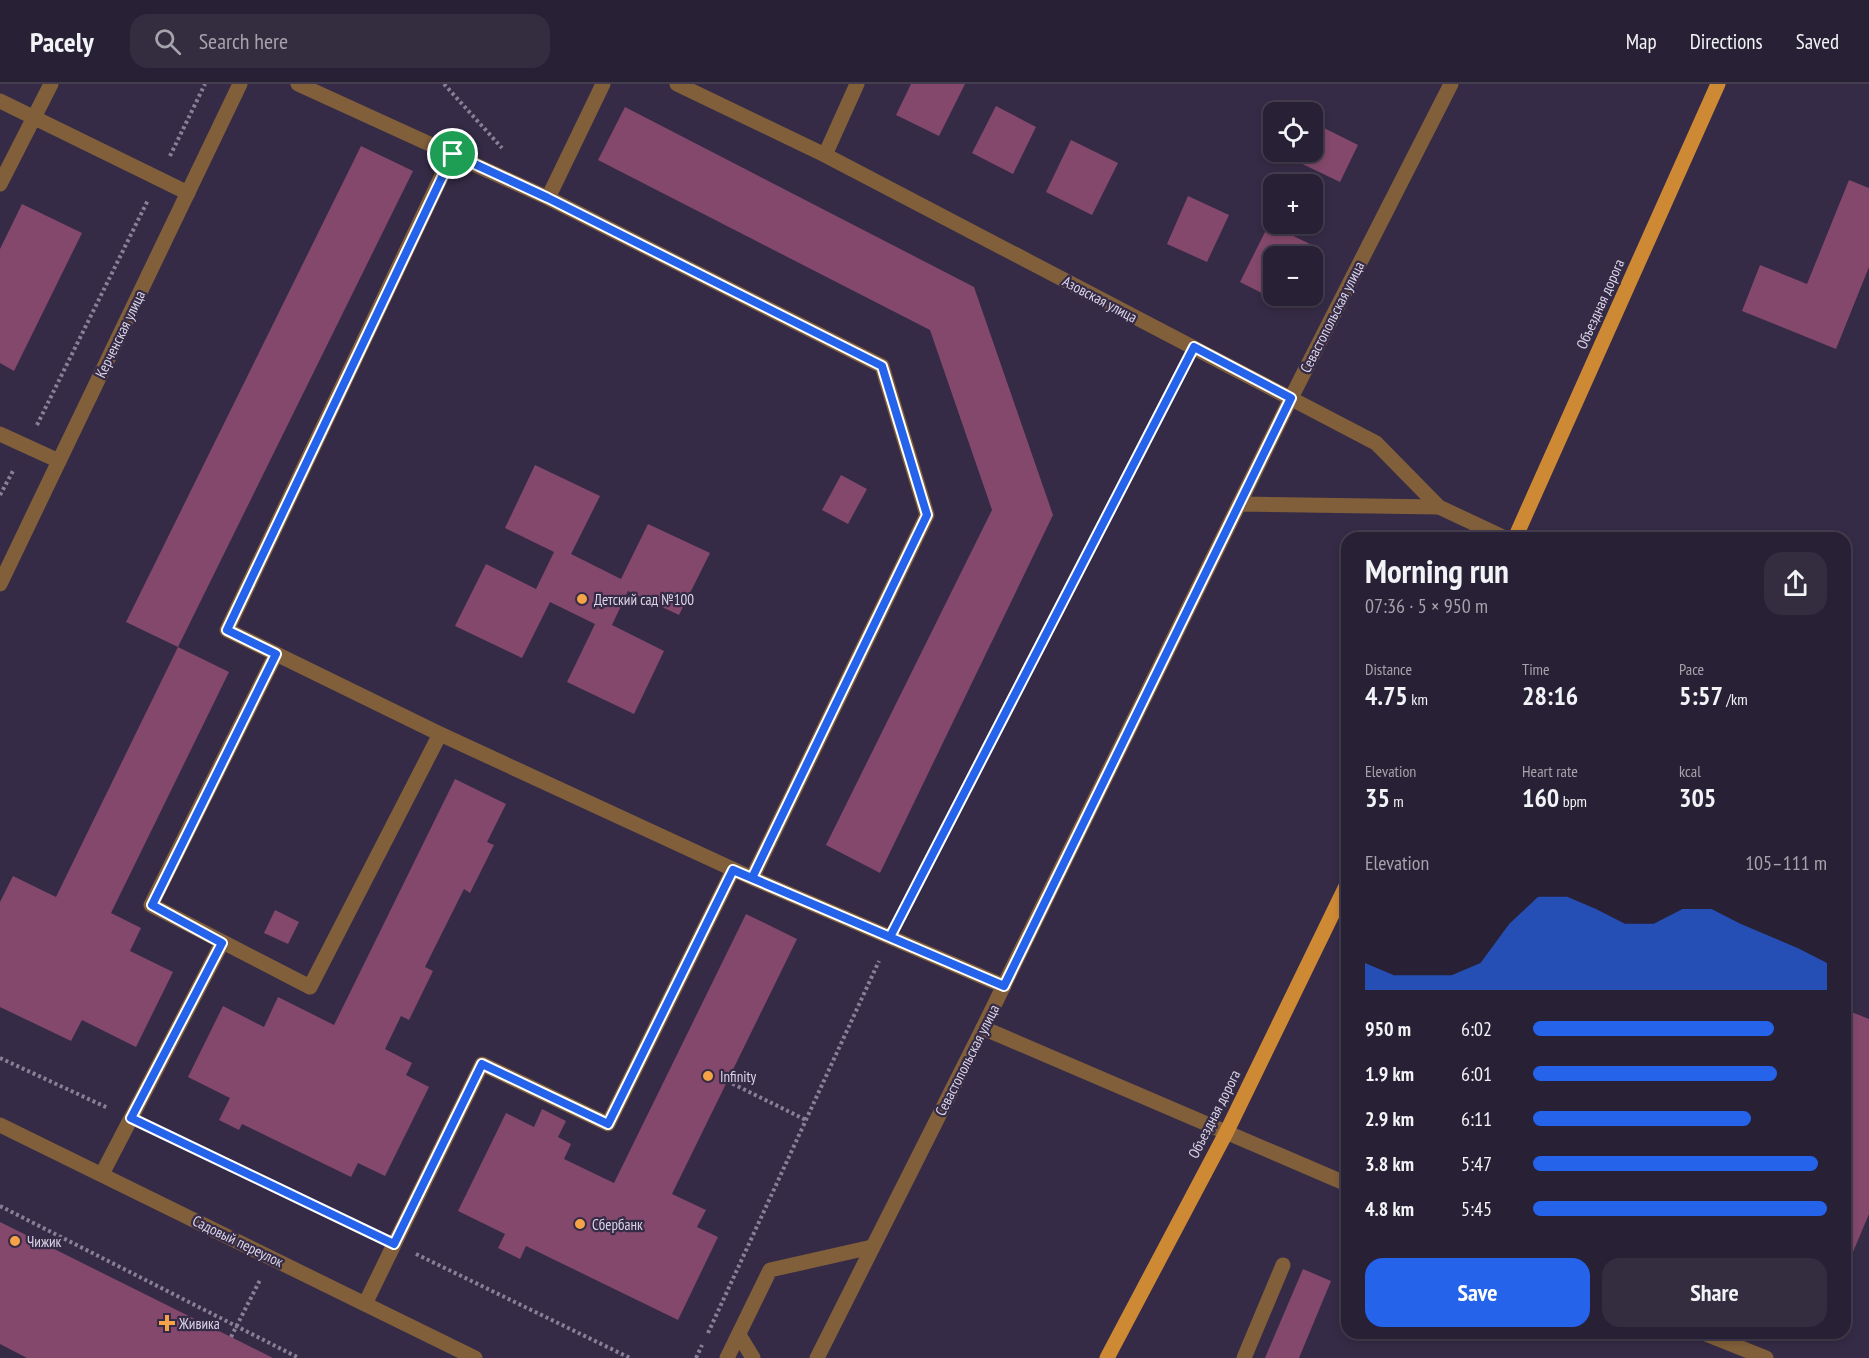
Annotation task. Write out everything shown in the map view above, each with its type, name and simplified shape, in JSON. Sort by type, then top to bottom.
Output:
[{"type":"main road","name":"Объездная дорога","points":[[1518,532],[1718,84]]},
{"type":"main road","name":"Объездная дорога","points":[[1107,1358],[1226,1133],[1341,896]]},
{"type":"street","points":[[0,184],[51,84]]},
{"type":"street","name":"Керченская улица","points":[[0,584],[240,84]]},
{"type":"street","points":[[298,84],[548,198],[882,366],[927,515],[752,878]]},
{"type":"street","points":[[548,198],[603,84]]},
{"type":"street","name":"Азовская улица","points":[[677,84],[825,155],[1376,443],[1439,507],[1492,532]]},
{"type":"street","points":[[825,155],[857,84]]},
{"type":"street","name":"Севастопольская улица","points":[[817,1358],[1004,986],[1291,398],[1451,84]]},
{"type":"street","points":[[0,100],[188,193]]},
{"type":"street","points":[[453,154],[227,630],[440,734],[733,870],[1004,986]]},
{"type":"street","points":[[0,434],[59,461]]},
{"type":"street","points":[[1239,504],[1439,507]]},
{"type":"street","points":[[276,654],[152,905],[310,987],[440,734]]},
{"type":"street","points":[[365,1304],[482,1064],[608,1124],[733,870]]},
{"type":"street","points":[[102,1174],[222,943]]},
{"type":"street","points":[[983,1028],[1341,1181]]},
{"type":"street","name":"Садовый переулок","points":[[0,1125],[475,1358]]},
{"type":"street","points":[[727,1358],[770,1270],[872,1246]]},
{"type":"street","points":[[1244,1358],[1283,1265]]},
{"type":"street","points":[[738,1335],[753,1358]]},
{"type":"street","points":[[1718,1339],[1766,1358]]},
{"type":"path","points":[[0,495],[205,84]]},
{"type":"path","points":[[444,84],[507,154]]},
{"type":"path","points":[[696,1358],[890,937],[1194,347]]},
{"type":"path","points":[[0,1058],[131,1118],[630,1358]]},
{"type":"path","points":[[727,1082],[806,1120]]},
{"type":"path","points":[[0,1206],[299,1358]]},
{"type":"path","points":[[231,1337],[271,1258]]},
{"type":"building","points":[[911,84],[965,84],[939,136],[896,115]]},
{"type":"building","points":[[996,106],[1036,127],[1013,174],[972,153]]},
{"type":"building","points":[[625,107],[974,287],[1053,515],[880,873],[826,845],[992,510],[930,330],[598,160]]},
{"type":"building","points":[[1323,128],[1358,145],[1340,182],[1298,162],[1323,162]]},
{"type":"building","points":[[1071,140],[1118,163],[1092,215],[1046,192]]},
{"type":"building","points":[[361,146],[413,171],[178,647],[126,622]]},
{"type":"building","points":[[1849,180],[1869,188],[1869,267],[1836,349],[1742,311],[1760,265],[1807,284]]},
{"type":"building","points":[[1188,196],[1229,215],[1207,262],[1167,244]]},
{"type":"building","points":[[22,204],[82,233],[14,371],[0,363],[0,249]]},
{"type":"building","points":[[1264,234],[1289,234],[1312,245],[1263,246],[1263,294],[1240,282]]},
{"type":"building","points":[[535,465],[600,496],[571,554],[621,579],[648,524],[710,553],[679,615],[628,591],[612,625],[664,651],[634,714],[567,682],[595,624],[550,602],[522,658],[455,626],[486,564],[536,589],[554,552],[505,528]]},
{"type":"building","points":[[841,475],[867,489],[848,524],[822,510]]},
{"type":"building","points":[[178,647],[229,672],[111,913],[141,928],[130,951],[173,972],[136,1047],[82,1020],[71,1041],[0,1007],[0,902],[13,876],[56,897]]},
{"type":"building","points":[[455,779],[506,804],[487,842],[494,845],[470,893],[464,889],[425,967],[433,971],[409,1020],[401,1016],[385,1049],[412,1063],[406,1075],[429,1087],[385,1176],[358,1163],[351,1177],[242,1124],[239,1130],[219,1120],[230,1098],[188,1077],[223,1006],[264,1027],[278,997],[334,1025]]},
{"type":"building","points":[[275,910],[299,922],[288,944],[264,933]]},
{"type":"building","points":[[746,914],[797,939],[672,1194],[706,1210],[697,1227],[718,1237],[678,1320],[526,1246],[520,1259],[498,1248],[505,1234],[458,1211],[506,1113],[534,1127],[542,1109],[566,1121],[558,1137],[571,1144],[564,1159],[614,1183]]},
{"type":"building","points":[[1851,1012],[1869,1019],[1869,1214],[1851,1257]]},
{"type":"building","points":[[0,1222],[273,1358],[27,1358],[0,1344]]},
{"type":"building","points":[[1303,1269],[1331,1281],[1299,1358],[1265,1358]]},
{"type":"place","name":"Детский сад №100","points":[[582,599]]},
{"type":"place","name":"Infinity","points":[[708,1076]]},
{"type":"place","name":"Сбербанк","points":[[580,1224]]},
{"type":"place","name":"Чижик","points":[[15,1241]]},
{"type":"place","name":"Живика","points":[[167,1323]]},
{"type":"route","points":[[453,154],[548,198],[882,366],[927,515],[752,878],[890,937],[1194,347],[1291,398],[1004,986],[733,870],[608,1124],[482,1064],[394,1244],[131,1118],[222,943],[152,905],[276,654],[227,630],[453,154]]}]
